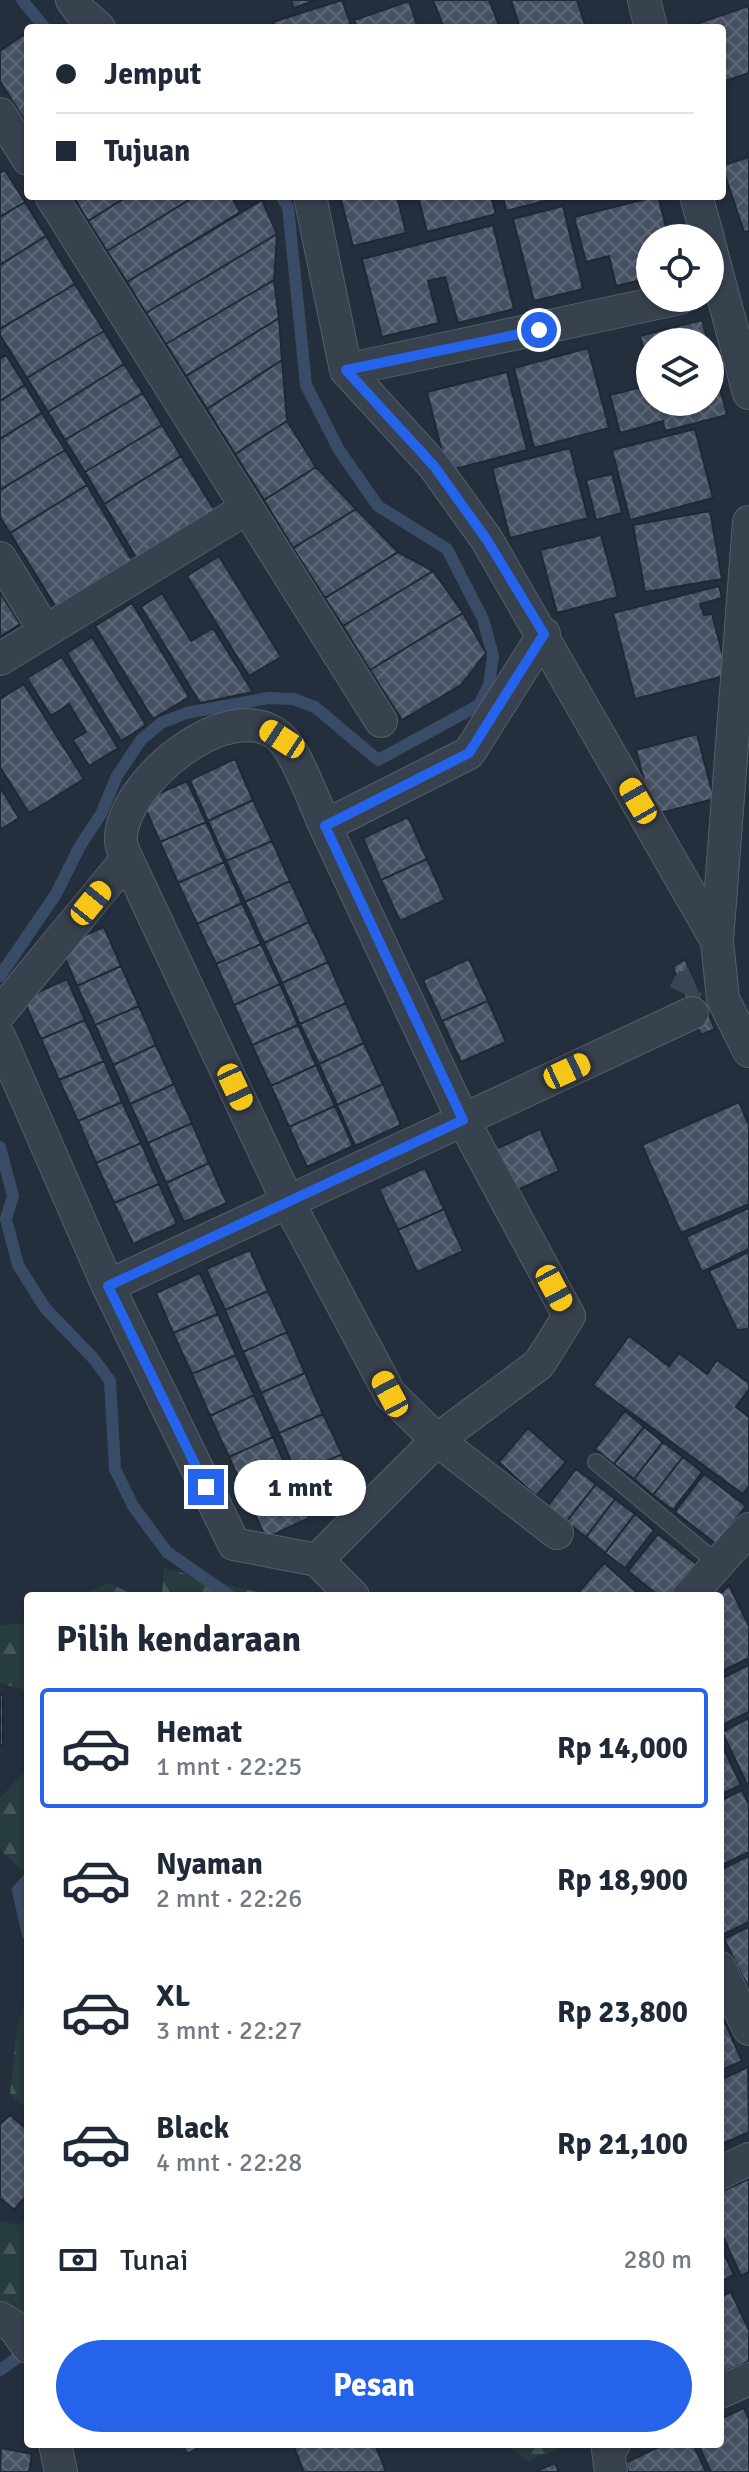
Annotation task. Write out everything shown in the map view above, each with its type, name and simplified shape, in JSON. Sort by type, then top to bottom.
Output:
[{"type":"street","points":[[72,0],[94,24]]},
{"type":"street","points":[[644,0],[650,24]]},
{"type":"street","points":[[0,114],[24,153]]},
{"type":"street","points":[[54,200],[381,721]]},
{"type":"street","points":[[311,200],[346,370],[434,466],[487,540],[544,634],[717,941]]},
{"type":"street","points":[[697,200],[704,224]]},
{"type":"street","points":[[346,370],[636,307]]},
{"type":"street","points":[[723,312],[749,393]]},
{"type":"street","points":[[0,659],[247,508]]},
{"type":"street","points":[[108,1286],[463,1120],[699,998],[717,941],[749,522]]},
{"type":"street","points":[[0,558],[45,631]]},
{"type":"street","points":[[325,826],[469,753],[544,634]]},
{"type":"street","points":[[317,1560],[437,1440],[539,1364],[569,1316],[463,1120],[293,755],[282,739],[262,725],[233,727],[206,735],[176,753],[143,789],[127,815],[121,842],[127,859],[288,1202],[390,1394],[437,1440],[557,1533]]},
{"type":"street","points":[[0,1013],[127,859]]},
{"type":"street","points":[[699,998],[749,1051]]},
{"type":"street","points":[[0,1038],[108,1286],[234,1544],[317,1560],[349,1592]]},
{"type":"street","points":[[693,1592],[739,1548]]},
{"type":"street","points":[[724,1976],[749,2029]]},
{"type":"street","points":[[724,2171],[749,2159]]},
{"type":"street","points":[[724,2390],[749,2379]]},
{"type":"street","points":[[56,2448],[61,2472]]},
{"type":"street","points":[[610,2448],[611,2472]]},
{"type":"lane","points":[[596,1462],[739,1548]]},
{"type":"green space","points":[[164,1568],[257,1592],[162,1592]]},
{"type":"green space","points":[[109,1583],[128,1592],[88,1592]]},
{"type":"green space","points":[[24,1623],[24,1690],[0,1683],[0,1625]]},
{"type":"green space","points":[[24,1772],[24,1871],[0,1850],[0,1798]]},
{"type":"green space","points":[[24,2005],[24,2106],[10,2094],[17,2028]]},
{"type":"green space","points":[[24,2220],[24,2322],[0,2306],[0,2221],[20,2225]]},
{"type":"green space","points":[[512,2448],[561,2448],[527,2461]]},
{"type":"building","points":[[291,0],[316,0],[294,8]]},
{"type":"building","points":[[342,0],[351,24],[274,24]]},
{"type":"building","points":[[433,0],[489,0],[498,24],[442,24]]},
{"type":"building","points":[[511,0],[577,0],[585,24],[519,24]]},
{"type":"building","points":[[409,1],[417,24],[356,24],[354,20]]},
{"type":"building","points":[[749,6],[749,73],[726,81],[726,24],[696,24]]},
{"type":"building","points":[[24,35],[24,120],[0,81],[0,51]]},
{"type":"building","points":[[749,157],[749,231],[744,232],[726,178],[726,165]]},
{"type":"building","points":[[5,170],[25,202],[0,217],[0,173]]},
{"type":"building","points":[[75,200],[122,200],[88,221]]},
{"type":"building","points":[[122,200],[189,200],[107,251],[88,221]]},
{"type":"building","points":[[189,200],[233,200],[240,212],[127,282],[107,251]]},
{"type":"building","points":[[262,200],[277,234],[146,313],[127,282]]},
{"type":"building","points":[[341,200],[398,200],[406,233],[353,246]]},
{"type":"building","points":[[419,200],[492,200],[496,214],[427,232]]},
{"type":"building","points":[[504,200],[549,200],[506,211]]},
{"type":"building","points":[[642,200],[659,200],[665,224],[636,224],[636,281],[616,286],[609,256],[586,262],[574,217]]},
{"type":"building","points":[[25,202],[46,236],[0,265],[0,217]]},
{"type":"building","points":[[563,206],[583,289],[534,301],[513,219]]},
{"type":"building","points":[[493,225],[514,309],[458,323],[445,277],[428,281],[439,323],[382,337],[362,259]]},
{"type":"building","points":[[277,234],[274,280],[166,344],[146,313]]},
{"type":"building","points":[[46,236],[75,284],[0,329],[0,265]]},
{"type":"building","points":[[274,280],[279,318],[186,376],[166,344]]},
{"type":"building","points":[[75,284],[104,331],[27,378],[0,335],[0,329]]},
{"type":"building","points":[[279,318],[282,360],[207,409],[186,376]]},
{"type":"building","points":[[702,320],[704,328],[671,328]]},
{"type":"building","points":[[104,331],[124,364],[48,412],[27,378]]},
{"type":"building","points":[[588,348],[609,428],[534,448],[514,368]]},
{"type":"building","points":[[6,355],[25,385],[0,401],[0,359]]},
{"type":"building","points":[[282,360],[287,421],[235,454],[207,409]]},
{"type":"building","points":[[124,364],[143,393],[65,440],[48,412]]},
{"type":"building","points":[[507,372],[527,450],[447,471],[427,392]]},
{"type":"building","points":[[25,385],[42,413],[0,439],[0,401]]},
{"type":"building","points":[[636,388],[636,416],[723,416],[665,431],[663,421],[620,433],[610,395]]},
{"type":"building","points":[[143,393],[162,425],[85,472],[65,440]]},
{"type":"building","points":[[42,413],[65,450],[0,490],[0,439]]},
{"type":"building","points":[[287,421],[316,467],[264,500],[235,454]]},
{"type":"building","points":[[162,425],[181,456],[104,504],[85,472]]},
{"type":"building","points":[[695,429],[713,498],[630,520],[612,450]]},
{"type":"building","points":[[570,448],[588,518],[510,538],[492,468]]},
{"type":"building","points":[[65,450],[87,485],[10,533],[0,517],[0,490]]},
{"type":"building","points":[[181,456],[215,511],[137,559],[104,504]]},
{"type":"building","points":[[316,467],[356,509],[293,548],[264,500]]},
{"type":"building","points":[[612,474],[622,513],[596,520],[586,480]]},
{"type":"building","points":[[87,485],[133,562],[57,609],[10,533]]},
{"type":"building","points":[[356,509],[398,552],[325,598],[293,548]]},
{"type":"building","points":[[710,511],[722,579],[645,592],[633,525]]},
{"type":"building","points":[[601,535],[618,597],[557,613],[540,550]]},
{"type":"building","points":[[398,552],[433,571],[343,626],[325,598]]},
{"type":"building","points":[[219,556],[281,657],[249,676],[187,576]]},
{"type":"building","points":[[433,571],[463,613],[370,670],[343,626]]},
{"type":"building","points":[[719,586],[722,598],[700,604],[704,615],[712,614],[728,675],[635,699],[613,613]]},
{"type":"building","points":[[0,592],[20,624],[0,637]]},
{"type":"building","points":[[162,593],[191,641],[213,628],[253,692],[200,703],[141,607]]},
{"type":"building","points":[[132,603],[189,697],[153,719],[95,626]]},
{"type":"building","points":[[463,613],[486,653],[461,685],[402,720],[370,670]]},
{"type":"building","points":[[92,637],[146,725],[121,741],[67,653]]},
{"type":"building","points":[[62,657],[118,748],[89,766],[73,740],[86,732],[69,704],[51,716],[27,678]]},
{"type":"building","points":[[24,684],[84,779],[29,813],[0,767],[0,699]]},
{"type":"building","points":[[697,734],[714,799],[653,815],[636,750]]},
{"type":"building","points":[[235,759],[253,800],[208,821],[190,780]]},
{"type":"building","points":[[187,781],[206,822],[160,842],[142,801]]},
{"type":"building","points":[[0,787],[19,818],[0,830]]},
{"type":"building","points":[[253,800],[272,841],[226,861],[208,821]]},
{"type":"building","points":[[408,817],[427,859],[381,880],[363,838]]},
{"type":"building","points":[[206,822],[224,862],[178,883],[160,842]]},
{"type":"building","points":[[272,841],[290,881],[245,902],[226,861]]},
{"type":"building","points":[[427,859],[445,900],[400,921],[381,880]]},
{"type":"building","points":[[224,862],[242,903],[197,924],[178,883]]},
{"type":"building","points":[[290,881],[309,922],[264,943],[245,902]]},
{"type":"building","points":[[242,903],[261,944],[216,964],[197,924]]},
{"type":"building","points":[[309,922],[328,962],[282,983],[264,943]]},
{"type":"building","points":[[104,927],[121,966],[77,986],[60,946]]},
{"type":"building","points":[[261,944],[280,984],[234,1005],[216,964]]},
{"type":"building","points":[[469,959],[488,1001],[442,1021],[423,980]]},
{"type":"building","points":[[685,959],[692,976],[678,981],[673,967]]},
{"type":"building","points":[[328,962],[346,1003],[300,1024],[282,983]]},
{"type":"building","points":[[121,966],[139,1006],[95,1025],[77,986]]},
{"type":"building","points":[[692,976],[715,1029],[701,1035],[678,981]]},
{"type":"building","points":[[67,979],[85,1020],[41,1039],[23,999]]},
{"type":"building","points":[[280,984],[298,1025],[252,1045],[234,1005]]},
{"type":"building","points":[[488,1001],[506,1042],[461,1062],[442,1021]]},
{"type":"building","points":[[346,1003],[364,1043],[319,1064],[300,1024]]},
{"type":"building","points":[[139,1006],[156,1045],[113,1065],[95,1025]]},
{"type":"building","points":[[85,1020],[104,1061],[59,1080],[41,1039]]},
{"type":"building","points":[[298,1025],[316,1065],[271,1086],[252,1045]]},
{"type":"building","points":[[364,1043],[383,1084],[337,1105],[319,1064]]},
{"type":"building","points":[[156,1045],[174,1084],[130,1104],[113,1065]]},
{"type":"building","points":[[104,1061],[122,1102],[78,1121],[59,1080]]},
{"type":"building","points":[[316,1065],[335,1106],[289,1127],[271,1086]]},
{"type":"building","points":[[174,1084],[192,1123],[148,1143],[130,1104]]},
{"type":"building","points":[[383,1084],[401,1125],[355,1146],[337,1105]]},
{"type":"building","points":[[122,1102],[141,1143],[96,1163],[78,1121]]},
{"type":"building","points":[[739,1102],[749,1125],[749,1204],[681,1233],[642,1145]]},
{"type":"building","points":[[335,1106],[353,1146],[307,1167],[289,1127]]},
{"type":"building","points":[[192,1123],[209,1163],[166,1183],[148,1143]]},
{"type":"building","points":[[540,1129],[559,1171],[513,1192],[494,1150]]},
{"type":"building","points":[[141,1143],[159,1184],[114,1203],[96,1163]]},
{"type":"building","points":[[209,1163],[227,1203],[184,1222],[166,1183]]},
{"type":"building","points":[[425,1168],[444,1209],[398,1230],[379,1189]]},
{"type":"building","points":[[159,1184],[177,1224],[133,1244],[114,1203]]},
{"type":"building","points":[[749,1208],[749,1249],[702,1272],[686,1237]]},
{"type":"building","points":[[444,1209],[463,1251],[417,1272],[398,1230]]},
{"type":"building","points":[[250,1250],[268,1291],[225,1310],[206,1269]]},
{"type":"building","points":[[749,1252],[749,1329],[737,1330],[709,1271]]},
{"type":"building","points":[[200,1273],[218,1314],[173,1333],[156,1293]]},
{"type":"building","points":[[268,1291],[287,1332],[243,1352],[225,1310]]},
{"type":"building","points":[[218,1314],[236,1355],[192,1374],[173,1333]]},
{"type":"building","points":[[287,1332],[305,1373],[261,1393],[243,1352]]},
{"type":"building","points":[[629,1336],[669,1366],[679,1353],[707,1374],[717,1360],[749,1383],[749,1389],[736,1407],[749,1417],[749,1486],[743,1494],[593,1385]]},
{"type":"building","points":[[236,1355],[254,1395],[210,1416],[192,1374]]},
{"type":"building","points":[[305,1373],[323,1414],[279,1433],[261,1393]]},
{"type":"building","points":[[254,1395],[273,1437],[229,1457],[210,1416]]},
{"type":"building","points":[[625,1411],[644,1427],[614,1464],[595,1449]]},
{"type":"building","points":[[323,1414],[342,1454],[297,1475],[279,1433]]},
{"type":"building","points":[[644,1427],[663,1442],[634,1479],[614,1464]]},
{"type":"building","points":[[528,1428],[566,1462],[536,1496],[499,1462]]},
{"type":"building","points":[[273,1437],[291,1478],[247,1497],[229,1457]]},
{"type":"building","points":[[663,1442],[683,1457],[653,1495],[634,1479]]},
{"type":"building","points":[[342,1454],[360,1496],[316,1516],[297,1475]]},
{"type":"building","points":[[683,1457],[702,1472],[673,1510],[653,1495]]},
{"type":"building","points":[[576,1469],[596,1484],[566,1522],[547,1507]]},
{"type":"building","points":[[704,1474],[746,1506],[716,1544],[675,1512]]},
{"type":"building","points":[[291,1478],[309,1518],[266,1538],[247,1497]]},
{"type":"building","points":[[596,1484],[615,1499],[586,1537],[566,1522]]},
{"type":"building","points":[[615,1499],[635,1514],[605,1553],[586,1537]]},
{"type":"building","points":[[635,1514],[654,1530],[625,1568],[605,1553]]},
{"type":"building","points":[[658,1534],[699,1566],[679,1592],[654,1592],[628,1571]]},
{"type":"building","points":[[604,1563],[637,1592],[579,1592]]},
{"type":"building","points":[[729,1585],[749,1626],[749,1658],[724,1670],[724,1592]]},
{"type":"building","points":[[749,1665],[749,1712],[724,1724],[724,1677]]},
{"type":"building","points":[[0,1695],[3,1695],[3,1745],[0,1745]]},
{"type":"building","points":[[749,1718],[749,1784],[724,1736],[724,1731]]},
{"type":"building","points":[[724,1749],[741,1785],[724,1793]]},
{"type":"building","points":[[742,1790],[749,1805],[749,1852],[724,1864],[724,1799]]},
{"type":"building","points":[[749,1856],[749,1922],[724,1934],[724,1868]]},
{"type":"building","points":[[749,1927],[749,1989],[724,1939]]},
{"type":"building","points":[[724,2020],[742,2061],[724,2069]]},
{"type":"building","points":[[748,2067],[749,2132],[724,2143],[724,2078]]},
{"type":"building","points":[[10,2115],[24,2127],[24,2199],[14,2210],[0,2198],[0,2124]]},
{"type":"building","points":[[749,2179],[749,2272],[741,2276],[724,2239],[724,2190]]},
{"type":"building","points":[[724,2254],[734,2275],[724,2280]]},
{"type":"building","points":[[731,2292],[749,2330],[749,2361],[724,2372],[724,2295]]},
{"type":"building","points":[[744,2408],[749,2419],[749,2472],[711,2472],[700,2448],[724,2448],[724,2417]]},
{"type":"building","points":[[1,2448],[32,2454],[29,2472],[0,2472]]},
{"type":"building","points":[[184,2448],[198,2448],[187,2454]]},
{"type":"building","points":[[295,2448],[377,2448],[386,2472],[304,2472]]},
{"type":"building","points":[[657,2448],[695,2448],[706,2472],[629,2472],[625,2463]]},
{"type":"building","points":[[555,2463],[559,2472],[534,2472]]},
{"type":"waterway","points":[[22,0],[42,24]]},
{"type":"waterway","points":[[0,976],[56,894],[80,846],[101,814],[117,776],[141,740],[161,723],[186,713],[269,698],[293,699],[315,707],[378,760],[479,705],[489,685],[493,656],[483,619],[447,549],[378,506],[339,450],[306,385],[288,207],[284,200]]},
{"type":"waterway","points":[[0,1147],[13,1196],[6,1219],[18,1265],[45,1308],[94,1359],[110,1381],[115,1469],[133,1506],[167,1552],[224,1592]]},
{"type":"waterway","points":[[24,1883],[18,1890],[24,1917]]},
{"type":"waterway","points":[[0,2370],[24,2353]]},
{"type":"tunnel","points":[[684,994],[688,986],[695,983]]},
{"type":"route","points":[[206,1487],[108,1286],[463,1120],[325,826],[469,753],[544,634],[487,540],[434,466],[346,370],[539,330]]}]
